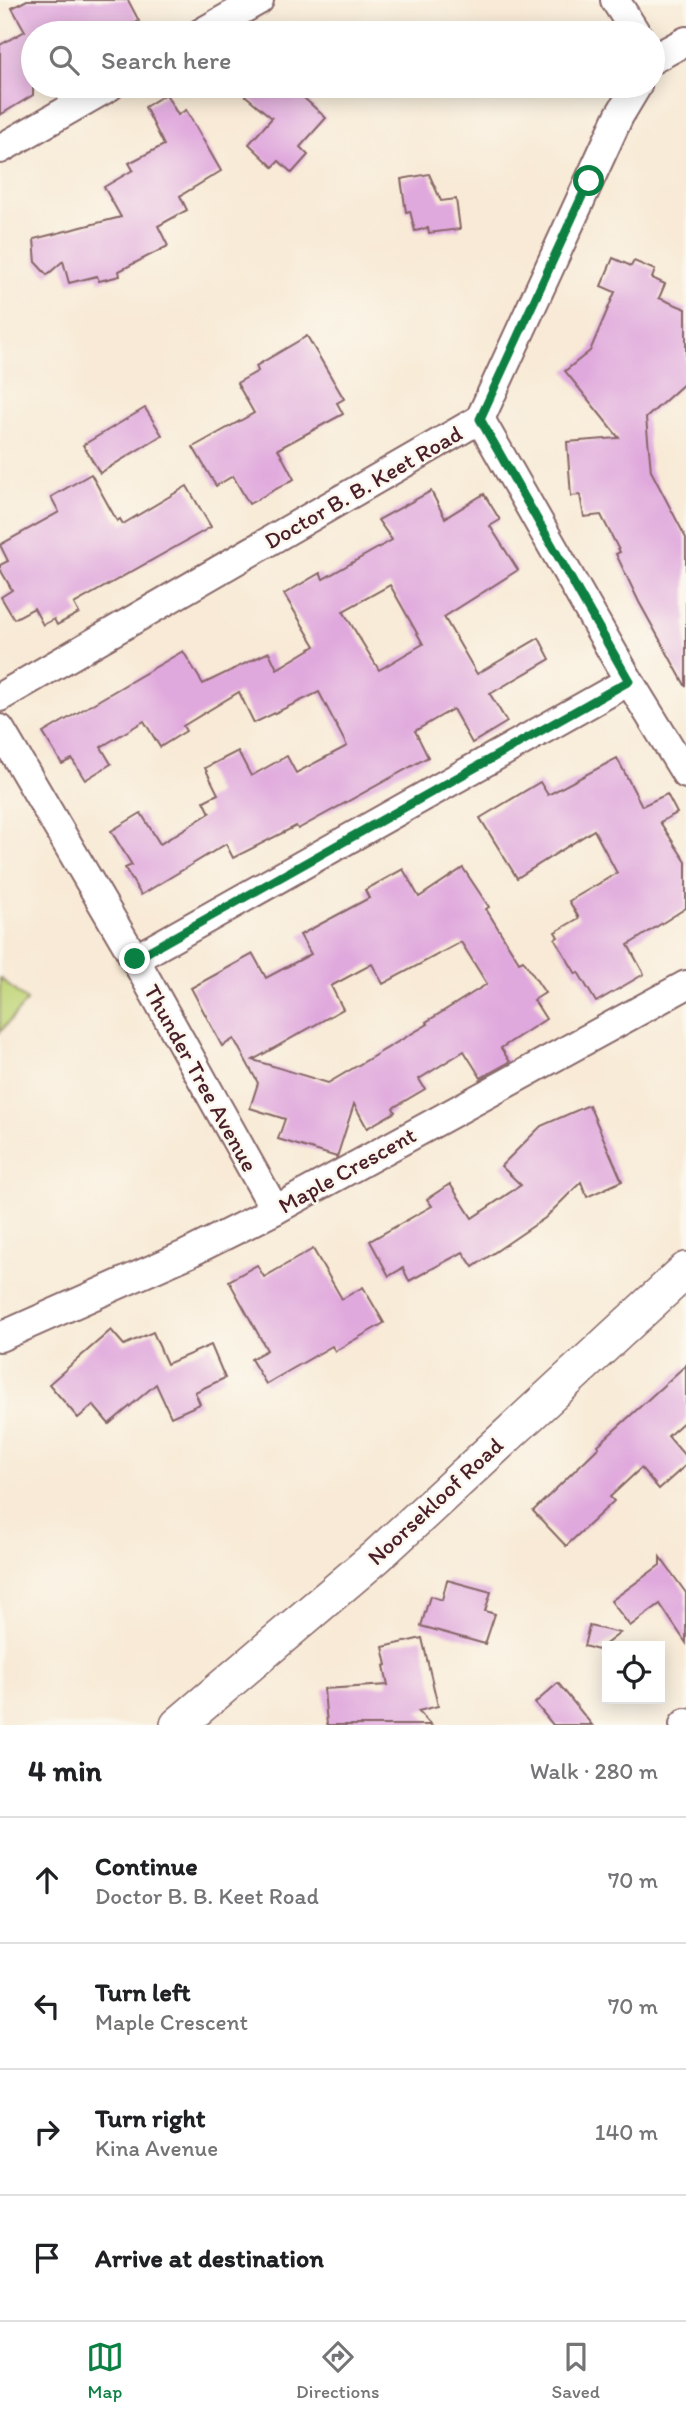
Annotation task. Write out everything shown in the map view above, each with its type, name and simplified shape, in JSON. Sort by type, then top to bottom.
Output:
[{"type":"street","points":[[222,21],[259,0]]},
{"type":"street","points":[[615,0],[628,21]]},
{"type":"street","points":[[665,52],[686,41]]},
{"type":"street","points":[[0,149],[89,98]]},
{"type":"street","name":"Doctor B. B. Keet Road","points":[[0,697],[480,419],[619,116],[630,98]]},
{"type":"street","points":[[480,419],[629,681],[686,774]]},
{"type":"street","points":[[135,959],[629,681]]},
{"type":"street","name":"Thunder Tree Avenue","points":[[0,729],[135,959],[275,1210]]},
{"type":"street","name":"Maple Crescent","points":[[0,1337],[187,1254],[275,1210],[686,985]]},
{"type":"street","name":"Noorsekloof Road","points":[[178,1725],[377,1556],[686,1270]]},
{"type":"green space","points":[[0,978],[27,1001],[0,1032]]},
{"type":"building","points":[[27,0],[128,0],[139,21],[21,21],[21,24],[12,8]]},
{"type":"building","points":[[21,33],[21,98],[28,98],[0,115],[0,45]]},
{"type":"building","points":[[160,98],[168,98],[178,115],[186,110],[221,171],[180,196],[187,210],[158,226],[168,246],[119,271],[120,276],[99,281],[97,276],[69,283],[63,261],[47,275],[36,263],[34,239],[121,217],[104,187],[133,170],[129,163],[164,145],[145,107]]},
{"type":"building","points":[[248,98],[304,98],[326,118],[300,147],[308,155],[292,173],[279,161],[273,167],[249,144],[272,118]]},
{"type":"building","points":[[429,174],[441,201],[456,199],[460,229],[429,233],[428,228],[415,231],[410,211],[406,212],[401,179]]},
{"type":"building","points":[[613,258],[631,266],[634,261],[655,270],[652,278],[665,284],[659,298],[686,309],[686,382],[646,418],[651,471],[686,538],[686,687],[639,602],[616,554],[620,552],[601,515],[584,517],[580,495],[571,496],[567,442],[619,438],[565,371],[590,351],[615,292],[601,286]]},
{"type":"building","points":[[307,336],[344,399],[337,403],[343,414],[278,449],[294,479],[249,504],[233,476],[216,486],[193,447],[254,413],[237,383],[258,371],[256,366]]},
{"type":"building","points":[[145,408],[162,435],[100,473],[83,445]]},
{"type":"building","points":[[91,474],[117,521],[120,519],[123,524],[187,486],[211,527],[74,604],[79,613],[57,625],[54,619],[43,625],[34,608],[14,619],[1,597],[12,590],[0,569],[0,565],[8,561],[0,545],[59,512],[51,497]]},
{"type":"building","points":[[431,491],[445,518],[484,494],[500,520],[490,526],[518,570],[444,617],[477,674],[539,638],[550,659],[490,694],[507,722],[472,743],[453,709],[415,731],[428,757],[298,829],[296,826],[233,858],[226,844],[141,895],[125,868],[132,865],[111,831],[141,813],[160,844],[210,813],[204,801],[218,794],[205,768],[238,751],[251,776],[287,756],[296,773],[347,746],[319,692],[254,723],[239,692],[183,726],[186,731],[160,747],[144,721],[101,747],[111,764],[85,780],[72,759],[62,764],[43,733],[183,651],[203,684],[269,652],[277,669],[315,646],[284,594],[320,573],[323,579],[392,540],[378,520]],"holes":[[[390,585],[423,644],[379,670],[343,611]]]},
{"type":"building","points":[[617,758],[642,806],[667,794],[677,813],[660,822],[686,862],[686,908],[628,945],[644,974],[596,1002],[555,939],[558,937],[555,932],[579,918],[569,901],[617,873],[594,830],[517,878],[480,818],[540,782],[548,795]]},
{"type":"building","points":[[463,868],[489,907],[486,909],[519,962],[523,960],[545,993],[534,1000],[546,1019],[501,1048],[510,1062],[481,1078],[464,1051],[419,1079],[425,1089],[393,1108],[395,1112],[367,1128],[354,1104],[337,1157],[278,1139],[285,1119],[250,1108],[258,1083],[234,1039],[222,1046],[191,988],[253,954],[266,978],[311,954],[300,935],[369,898],[365,890],[403,869],[419,897]],"holes":[[[461,942],[487,984],[426,1022],[428,1024],[328,1083],[253,1060],[343,1009],[331,986],[372,964],[383,984]]]},
{"type":"building","points":[[589,1105],[622,1181],[587,1197],[581,1182],[545,1218],[473,1267],[463,1252],[409,1281],[403,1268],[389,1276],[370,1241],[432,1206],[427,1199],[450,1184],[472,1218],[521,1185],[501,1166],[541,1126]]},
{"type":"building","points":[[313,1249],[342,1299],[363,1287],[384,1323],[335,1351],[332,1346],[266,1384],[251,1359],[267,1350],[229,1281],[257,1265],[264,1277]]},
{"type":"building","points":[[111,1330],[124,1345],[153,1332],[167,1364],[211,1345],[225,1378],[195,1392],[200,1404],[171,1417],[156,1384],[109,1424],[93,1405],[78,1418],[49,1384]]},
{"type":"building","points":[[686,1365],[686,1420],[668,1436],[686,1457],[686,1465],[659,1489],[641,1468],[610,1497],[614,1501],[566,1546],[533,1511],[599,1447],[598,1445]]},
{"type":"building","points":[[660,1557],[686,1593],[686,1643],[660,1604],[630,1626],[611,1601],[660,1565]]},
{"type":"building","points":[[447,1580],[491,1592],[485,1611],[495,1614],[485,1644],[421,1626],[430,1596],[442,1600]]},
{"type":"building","points":[[589,1626],[620,1633],[610,1641],[602,1641],[602,1647],[598,1650],[584,1646]]},
{"type":"building","points":[[422,1638],[438,1706],[418,1711],[431,1725],[327,1725],[324,1689],[388,1685],[383,1647]]},
{"type":"building","points":[[558,1683],[592,1725],[553,1725],[535,1703]]},
{"type":"route","points":[[135,959],[629,681],[480,419],[589,181]]}]
